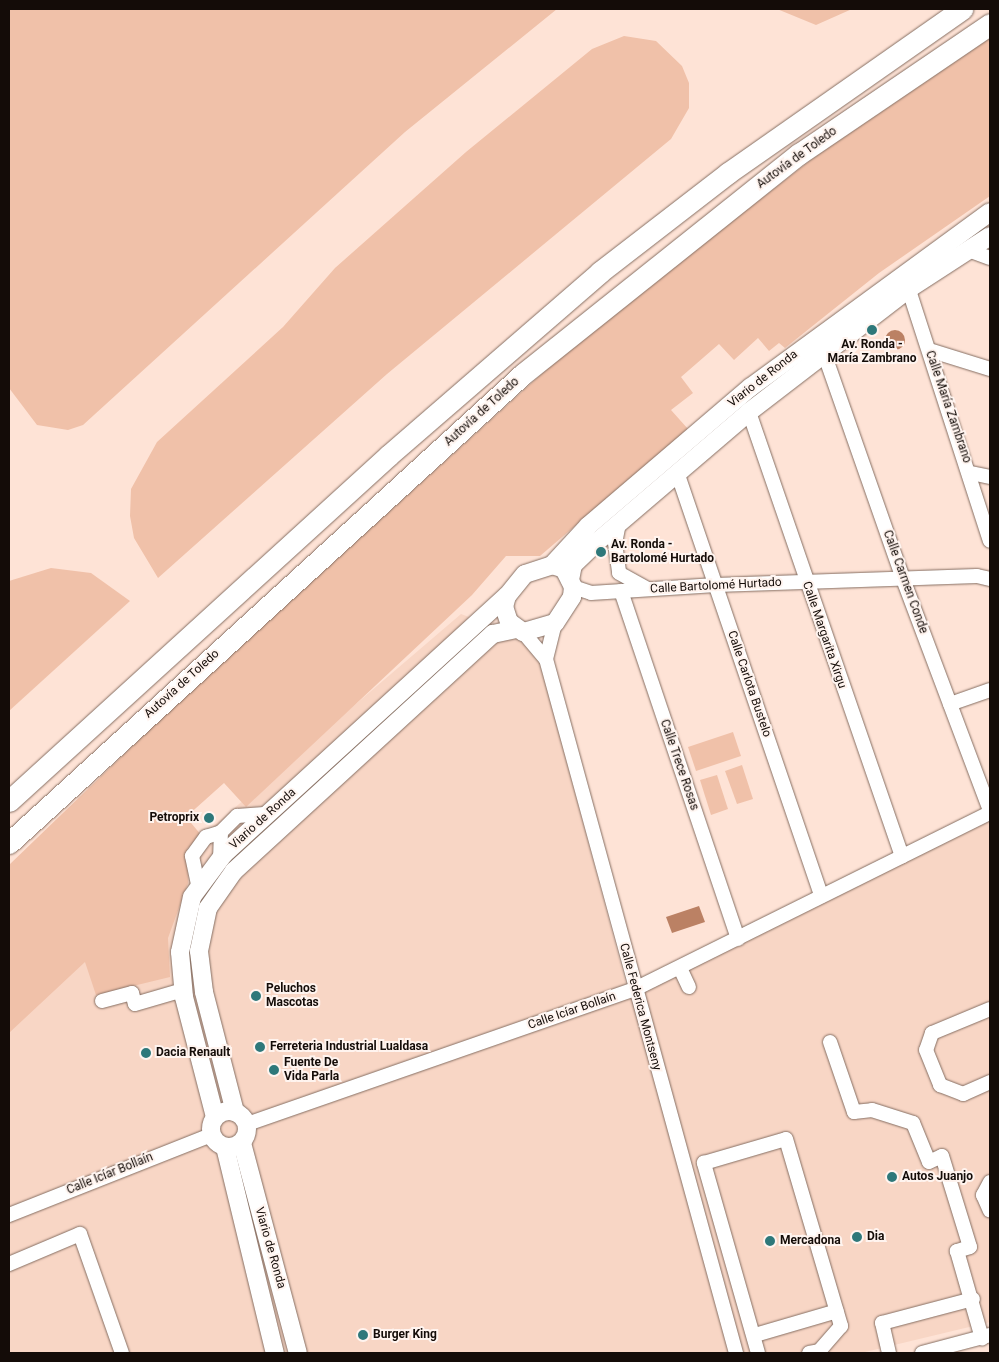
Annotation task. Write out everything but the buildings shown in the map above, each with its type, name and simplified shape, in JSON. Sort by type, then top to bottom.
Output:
[{"type":"highway","points":[[9,802],[389,455],[600,272],[728,172],[962,9]]},
{"type":"highway","name":"Autovía de Toledo","points":[[9,843],[523,374],[799,154],[990,24]]},
{"type":"main road","name":"Viario de Ronda","points":[[572,583],[573,566],[619,523],[677,472],[824,353],[906,281],[990,212]]},
{"type":"main road","name":"Viario de Ronda","points":[[552,565],[588,526],[751,387],[906,281],[968,250],[990,236]]},
{"type":"main road","points":[[552,565],[564,569],[572,583],[568,606],[555,623],[520,631],[504,607],[508,596],[524,574],[552,565]]},
{"type":"main road","name":"Viario de Ronda","points":[[215,1117],[183,990],[180,952],[192,897],[220,860],[268,814],[508,596]]},
{"type":"main road","name":"Viario de Ronda","points":[[241,1118],[204,992],[199,951],[208,908],[234,871],[493,634],[520,631]]},
{"type":"main road","points":[[215,1117],[241,1118],[233,1145],[211,1135],[215,1117]]},
{"type":"main road","name":"Viario de Ronda","points":[[233,1145],[275,1353]]},
{"type":"main road","name":"Viario de Ronda","points":[[233,1145],[298,1353]]},
{"type":"street","points":[[968,250],[990,258]]},
{"type":"street","name":"Calle María Zambrano","points":[[906,281],[971,473],[990,542]]},
{"type":"street","points":[[929,350],[990,369]]},
{"type":"street","name":"Calle Carmen Conde","points":[[824,353],[902,579],[990,812]]},
{"type":"street","name":"Calle Margarita Xirgu","points":[[749,412],[805,582],[902,856]]},
{"type":"street","name":"Calle Carlota Bustelo","points":[[677,472],[821,896]]},
{"type":"street","points":[[971,473],[990,478]]},
{"type":"street","points":[[619,523],[614,543],[619,573],[649,589]]},
{"type":"street","name":"Calle Bartolomé Hurtado","points":[[568,606],[591,593],[649,589],[902,579],[990,579]]},
{"type":"street","name":"Calle Bartolomé Hurtado","points":[[572,583],[591,593]]},
{"type":"street","name":"Calle Trece Rosas","points":[[621,591],[738,939]]},
{"type":"street","name":"Calle Federica Montseny","points":[[546,659],[555,623]]},
{"type":"street","name":"Calle Federica Montseny","points":[[520,631],[546,659],[635,990],[736,1353]]},
{"type":"street","points":[[950,704],[990,690]]},
{"type":"street","name":"Calle Icíar Bollaín","points":[[241,1118],[635,990],[990,812]]},
{"type":"street","points":[[199,889],[192,856],[206,837],[221,832],[237,816],[268,814]]},
{"type":"street","points":[[220,860],[221,832]]},
{"type":"street","points":[[680,968],[689,988]]},
{"type":"street","points":[[102,1002],[132,994],[135,1004],[183,990]]},
{"type":"street","points":[[990,1009],[932,1033],[926,1050],[940,1085],[963,1094],[990,1082]]},
{"type":"street","points":[[830,1042],[854,1112],[872,1110],[913,1123],[929,1162],[942,1156],[970,1247],[957,1251],[986,1336],[955,1349],[922,1353]]},
{"type":"street","name":"Calle Icíar Bollaín","points":[[9,1215],[211,1135]]},
{"type":"street","points":[[758,1353],[755,1335],[704,1163],[786,1138],[841,1326],[816,1352]]},
{"type":"street","points":[[990,1182],[983,1195],[990,1211]]},
{"type":"street","points":[[9,1264],[80,1234],[122,1353]]},
{"type":"street","points":[[889,1353],[882,1323],[973,1299]]},
{"type":"street","points":[[755,1335],[837,1311]]},
{"type":"shaded area","points":[[9,9],[557,9],[405,132],[83,425],[68,430],[37,425],[9,388]]},
{"type":"shaded area","points":[[777,9],[852,9],[816,25]]},
{"type":"shaded area","points":[[624,36],[656,41],[682,66],[689,83],[689,108],[671,139],[387,374],[158,578],[134,538],[130,516],[131,489],[157,442],[283,327],[335,268],[466,152],[592,49]]},
{"type":"shaded area","points":[[990,38],[990,196],[879,273],[785,348],[779,343],[769,351],[758,338],[734,360],[719,344],[681,377],[693,393],[671,410],[688,429],[540,556],[506,556],[472,595],[246,807],[224,783],[186,817],[202,836],[187,849],[188,883],[168,938],[170,977],[96,995],[85,962],[9,1033],[9,865],[172,708],[578,341],[812,159]]},
{"type":"shaded area","points":[[895,330],[902,333],[905,340],[902,347],[895,350],[888,347],[885,340],[888,333]]},
{"type":"shaded area","points":[[51,568],[91,573],[130,601],[9,711],[9,581]]},
{"type":"shaded area","points":[[461,614],[535,642],[629,996],[990,821],[990,1322],[861,1353],[9,1353],[9,1001]]},
{"type":"shaded area","points":[[733,732],[741,756],[696,771],[688,747]]},
{"type":"shaded area","points":[[742,765],[753,799],[737,804],[725,771]]},
{"type":"shaded area","points":[[717,775],[728,809],[711,815],[700,780]]},
{"type":"shaded area","points":[[699,906],[705,922],[672,933],[666,917]]},
{"type":"place","name":"Av. Ronda - María Zambrano","points":[[872,330]]},
{"type":"place","name":"Av. Ronda - Bartolomé Hurtado","points":[[601,552]]},
{"type":"place","name":"Petroprix","points":[[209,818]]},
{"type":"place","name":"Peluchos Mascotas","points":[[256,996]]},
{"type":"place","name":"Ferreteria Industrial Lualdasa","points":[[260,1047]]},
{"type":"place","name":"Dacia Renault","points":[[146,1053]]},
{"type":"place","name":"Fuente De Vida Parla","points":[[274,1070]]},
{"type":"place","name":"Autos Juanjo","points":[[892,1177]]},
{"type":"place","name":"Dia","points":[[857,1237]]},
{"type":"place","name":"Mercadona","points":[[770,1241]]},
{"type":"place","name":"Burger King","points":[[363,1335]]}]
